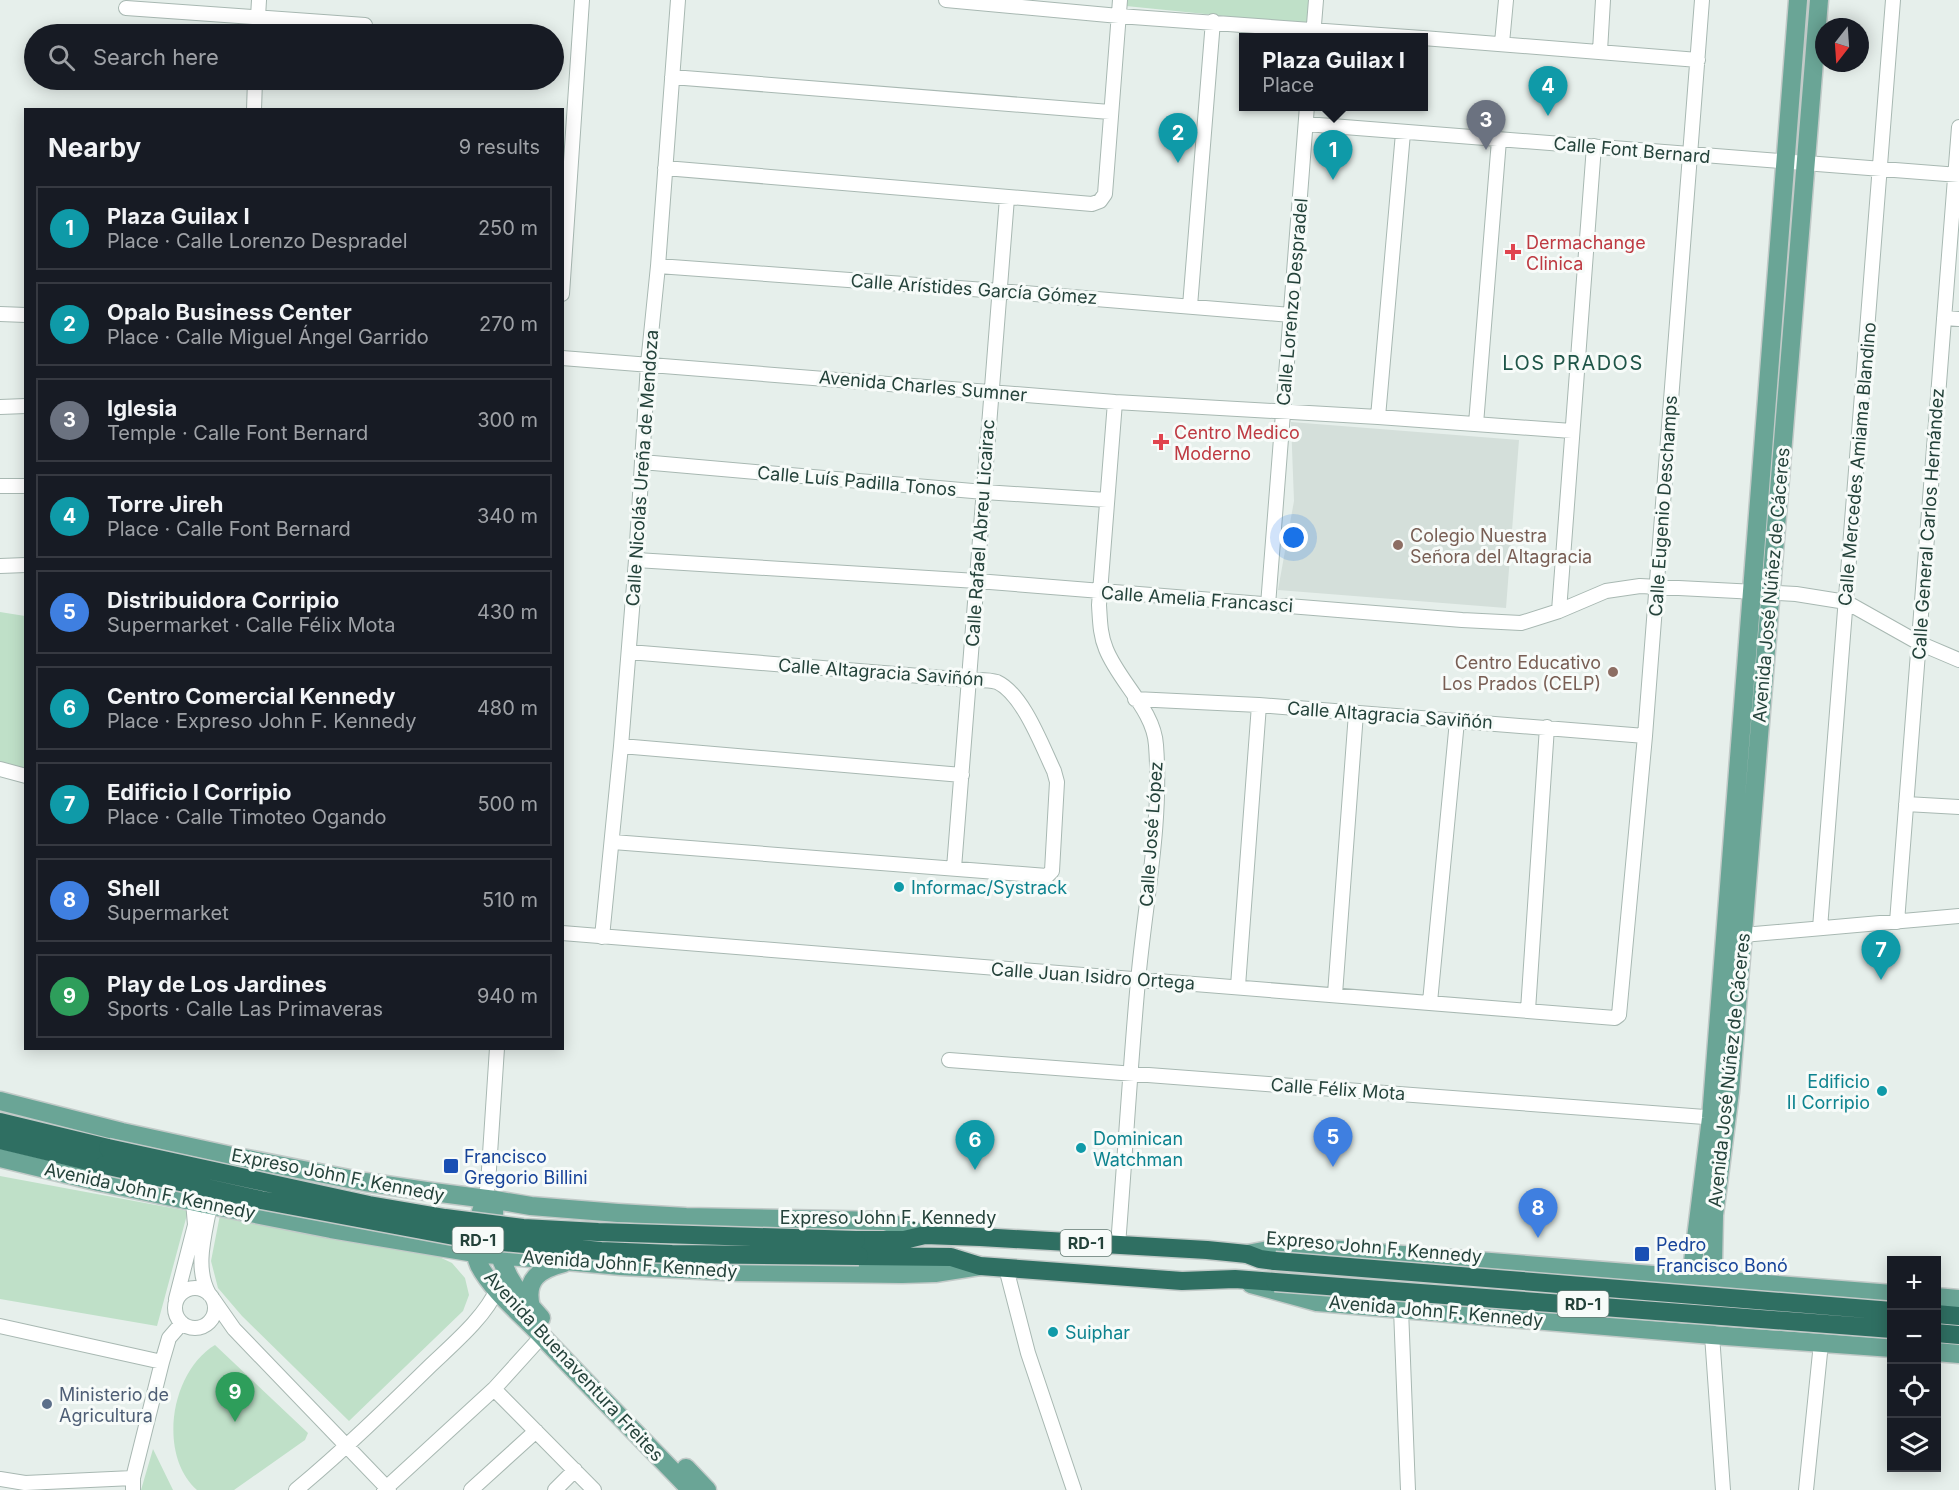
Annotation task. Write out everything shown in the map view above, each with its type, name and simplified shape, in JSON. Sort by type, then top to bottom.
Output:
[{"type":"highway","name":"Expreso John F. Kennedy","points":[[0,1122],[106,1156]]},
{"type":"highway","name":"Expreso John F. Kennedy","points":[[0,1140],[106,1156],[445,1218],[523,1228],[857,1248],[951,1257],[980,1266],[1182,1281],[1235,1279],[1887,1329]]},
{"type":"highway","name":"Expreso John F. Kennedy","points":[[857,1248],[925,1235],[1118,1245],[1247,1254],[1260,1260],[1887,1311]]},
{"type":"highway","points":[[1941,1314],[1959,1316]]},
{"type":"highway","points":[[1941,1333],[1959,1335]]},
{"type":"main road","name":"Avenida José Núñez de Cáceres","points":[[1712,1335],[1694,1317],[1690,1301],[1691,1278],[1719,1118],[1743,935],[1786,162],[1798,0]]},
{"type":"main road","name":"Avenida José Núñez de Cáceres","points":[[1712,1335],[1714,1215],[1719,1118],[1761,593],[1805,164],[1819,0]]},
{"type":"main road","name":"RD-1","points":[[0,1101],[122,1132],[364,1182],[441,1193],[489,1194],[531,1206],[686,1217],[885,1221],[925,1235]]},
{"type":"main road","name":"Avenida John F. Kennedy","points":[[0,1158],[99,1182],[331,1229],[499,1255],[670,1269],[803,1274],[913,1274],[980,1266]]},
{"type":"main road","points":[[441,1193],[461,1209],[465,1223],[465,1230],[457,1240],[442,1247]]},
{"type":"main road","name":"Avenida Buenaventura Freites","points":[[489,1194],[474,1235],[475,1252],[479,1264],[492,1283],[691,1490]]},
{"type":"main road","name":"Avenida Buenaventura Freites","points":[[489,1194],[492,1239],[509,1277],[531,1307],[708,1490]]},
{"type":"main road","points":[[527,1257],[517,1246],[512,1231],[517,1214],[531,1206]]},
{"type":"main road","name":"RD-1","points":[[1247,1254],[1290,1246],[1887,1294]]},
{"type":"main road","points":[[442,1247],[463,1258],[492,1283]]},
{"type":"main road","points":[[531,1307],[528,1296],[529,1288],[538,1274],[551,1266],[570,1261]]},
{"type":"main road","points":[[1641,1328],[1669,1321],[1675,1315],[1678,1302],[1675,1288],[1668,1283],[1642,1274]]},
{"type":"main road","name":"Avenida John F. Kennedy","points":[[1235,1279],[1317,1302],[1887,1348]]},
{"type":"main road","points":[[1758,1338],[1728,1320],[1728,1305],[1735,1292],[1766,1283]]},
{"type":"main road","points":[[1941,1297],[1959,1299]]},
{"type":"main road","points":[[1941,1352],[1959,1354]]},
{"type":"street","points":[[258,24],[259,0]]},
{"type":"street","points":[[564,265],[582,0]]},
{"type":"street","name":"Calle Nicolás Ureña de Mendoza","points":[[602,937],[613,842],[629,652],[648,364],[658,266],[678,0]]},
{"type":"street","points":[[946,0],[1026,4],[1119,16],[1213,21],[1305,33]]},
{"type":"street","points":[[665,168],[1092,204],[1100,201],[1105,194],[1120,0]]},
{"type":"street","points":[[1313,33],[1316,0]]},
{"type":"street","points":[[1502,43],[1506,0]]},
{"type":"street","points":[[1600,51],[1603,0]]},
{"type":"street","name":"Calle Eugenio Deschamps","points":[[1620,1012],[1645,736],[1702,0]]},
{"type":"street","name":"Calle Mercedes Amiama Blandino","points":[[1820,928],[1893,0]]},
{"type":"street","points":[[126,8],[353,24]]},
{"type":"street","points":[[1190,306],[1213,21]]},
{"type":"street","points":[[1428,38],[1698,60]]},
{"type":"street","points":[[672,77],[1110,112]]},
{"type":"street","points":[[254,108],[255,90]]},
{"type":"street","name":"Calle Lorenzo Despradel","points":[[1268,605],[1307,111]]},
{"type":"street","name":"Calle Font Bernard","points":[[1306,124],[1957,175]]},
{"type":"street","name":"Calle General Carlos Hernández","points":[[1897,922],[1959,127]]},
{"type":"street","points":[[1378,417],[1403,133]]},
{"type":"street","points":[[1476,424],[1499,140]]},
{"type":"street","points":[[1558,611],[1594,146]]},
{"type":"street","name":"Calle Rafael Abreu Licairac","points":[[954,868],[1007,198]]},
{"type":"street","name":"Calle Arístides García Gómez","points":[[658,266],[1291,315]]},
{"type":"street","points":[[0,314],[24,315]]},
{"type":"street","points":[[1944,318],[1959,320]]},
{"type":"street","name":"Avenida Charles Sumner","points":[[564,358],[1115,402],[1572,431]]},
{"type":"street","name":"Calle José López","points":[[1115,402],[1100,629],[1106,650],[1135,699],[1150,719],[1156,742],[1158,791],[1153,861],[1138,980],[1118,1245]]},
{"type":"street","points":[[0,407],[24,406]]},
{"type":"street","name":"Calle Luís Padilla Tonos","points":[[642,462],[984,492],[1107,500]]},
{"type":"street","points":[[0,486],[24,486]]},
{"type":"street","name":"Calle Amelia Francasci","points":[[636,560],[977,581],[1521,623],[1558,611],[1606,591],[1640,586],[1796,594],[1846,602]]},
{"type":"street","points":[[0,566],[24,565]]},
{"type":"street","points":[[1846,602],[1919,643],[1959,660]]},
{"type":"street","name":"Calle Altagracia Saviñón","points":[[629,652],[998,682],[1021,704],[1054,771],[1058,794],[1052,871],[1047,876],[954,868]]},
{"type":"street","name":"Calle Altagracia Saviñón","points":[[1135,699],[1356,712],[1645,736]]},
{"type":"street","points":[[1238,986],[1259,705]]},
{"type":"street","points":[[1335,994],[1356,712]]},
{"type":"street","points":[[1430,1002],[1457,721]]},
{"type":"street","points":[[1528,1011],[1547,727]]},
{"type":"street","points":[[621,746],[962,775]]},
{"type":"street","points":[[0,769],[24,775]]},
{"type":"street","points":[[1906,804],[1959,807]]},
{"type":"street","points":[[613,842],[954,868]]},
{"type":"street","points":[[1743,935],[1959,916]]},
{"type":"street","name":"Calle Juan Isidro Ortega","points":[[564,933],[1615,1018],[1620,1012]]},
{"type":"street","points":[[489,1194],[490,1130],[496,1050]]},
{"type":"street","name":"Calle Félix Mota","points":[[949,1060],[1719,1118]]},
{"type":"street","points":[[201,1203],[201,1257],[204,1284],[211,1296],[234,1329],[386,1489],[494,1389],[542,1336]]},
{"type":"street","points":[[201,1203],[176,1302],[176,1313],[182,1323],[193,1328],[205,1325],[234,1329]]},
{"type":"street","points":[[1006,1268],[1028,1353],[1074,1490]]},
{"type":"street","points":[[296,1490],[347,1447],[484,1312],[491,1303],[492,1283]]},
{"type":"street","points":[[176,1302],[184,1291],[190,1288],[204,1290],[211,1296],[215,1305],[213,1317],[205,1325]]},
{"type":"street","points":[[1401,1309],[1408,1490]]},
{"type":"street","points":[[0,1479],[25,1483],[133,1484],[162,1362],[170,1338],[182,1323]]},
{"type":"street","points":[[0,1326],[162,1362]]},
{"type":"street","points":[[1712,1335],[1723,1490]]},
{"type":"street","points":[[1806,1490],[1821,1343]]},
{"type":"street","points":[[494,1389],[594,1490]]},
{"type":"street","points":[[471,1490],[536,1431]]},
{"type":"street","points":[[555,1490],[575,1470]]},
{"type":"shaded area","name":"Colegio Nuestra Señora del Altagracia","points":[[1291,422],[1519,440],[1506,608],[1278,590],[1294,501]]},
{"type":"green space","points":[[1126,0],[1316,0],[1314,25],[1126,6]]},
{"type":"green space","points":[[0,612],[24,616],[24,769],[0,763]]},
{"type":"green space","points":[[0,1176],[188,1211],[157,1326],[0,1299]]},
{"type":"green space","points":[[220,1215],[433,1254],[452,1263],[465,1278],[469,1295],[463,1311],[349,1421],[242,1316],[218,1288],[211,1261]]},
{"type":"green space","points":[[215,1345],[308,1433],[305,1440],[234,1490],[197,1490],[184,1475],[177,1456],[174,1435],[174,1414],[179,1393],[200,1357]]},
{"type":"green space","points":[[153,1449],[173,1490],[141,1490]]},
{"type":"place","name":"Torre Jireh","points":[[1548,116]]},
{"type":"place","name":"Iglesia","points":[[1486,150]]},
{"type":"place","name":"Opalo Business Center","points":[[1178,163]]},
{"type":"place","name":"Plaza Guilax I","points":[[1333,180]]},
{"type":"place","name":"Dermachange Clinica","points":[[1513,252]]},
{"type":"place","name":"Centro Medico Moderno","points":[[1161,442]]},
{"type":"place","name":"Colegio Nuestra Señora del Altagracia","points":[[1398,545]]},
{"type":"place","name":"Centro Educativo Los Prados (CELP)","points":[[1613,672]]},
{"type":"place","name":"Informac/Systrack","points":[[899,887]]},
{"type":"place","name":"Edificio I Corripio","points":[[1881,980]]},
{"type":"place","name":"Edificio II Corripio","points":[[1882,1091]]},
{"type":"place","name":"Dominican Watchman","points":[[1081,1148]]},
{"type":"place","name":"Francisco Gregorio Billini","points":[[451,1166]]},
{"type":"place","name":"Distribuidora Corripio","points":[[1333,1167]]},
{"type":"place","name":"Centro Comercial Kennedy","points":[[975,1170]]},
{"type":"place","name":"Shell","points":[[1538,1238]]},
{"type":"place","name":"Pedro Francisco Bonó","points":[[1642,1254]]},
{"type":"place","name":"Suiphar","points":[[1053,1332]]},
{"type":"place","name":"Ministerio de Agricultura","points":[[47,1404]]},
{"type":"place","name":"Play de Los Jardines","points":[[235,1422]]},
{"type":"district","name":"LOS PRADOS","points":[[1573,363]]}]
